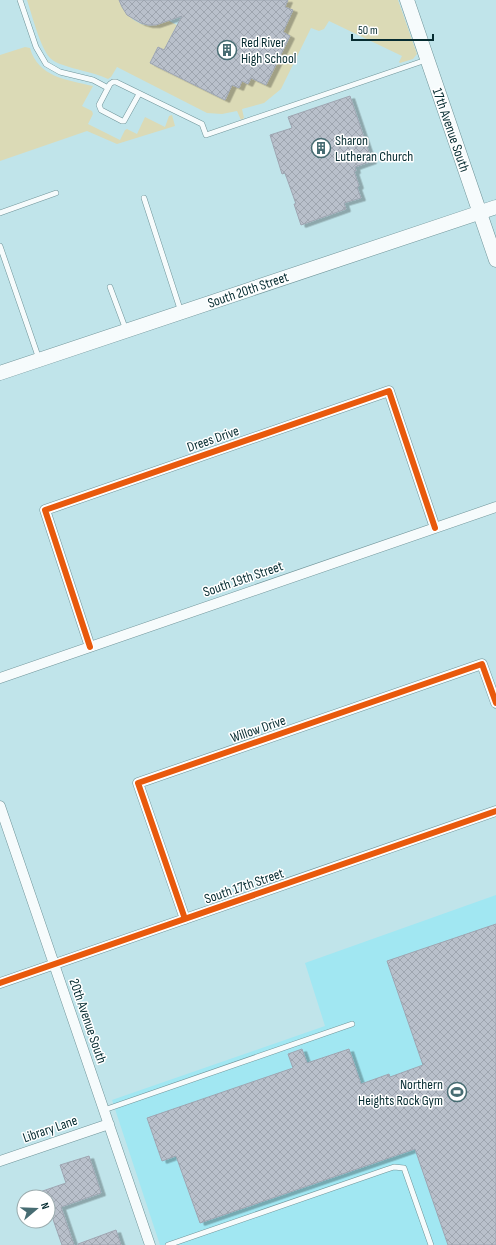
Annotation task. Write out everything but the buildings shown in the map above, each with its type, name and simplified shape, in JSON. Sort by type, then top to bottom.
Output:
[{"type":"street","name":"17th Avenue South","points":[[407,0],[496,260]]},
{"type":"street","name":"South 20th Street","points":[[0,374],[496,207]]},
{"type":"street","name":"Drees Drive","points":[[90,647],[45,510],[322,414],[389,391],[435,528]]},
{"type":"street","name":"South 19th Street","points":[[0,678],[496,507]]},
{"type":"street","name":"Willow Drive","points":[[185,919],[138,783],[482,664],[496,703]]},
{"type":"street","name":"20th Avenue South","points":[[0,806],[150,1245]]},
{"type":"street","name":"South 17th Street","points":[[0,983],[496,811]]},
{"type":"street","name":"Library Lane","points":[[0,1161],[109,1124]]},
{"type":"lane","points":[[20,0],[36,47],[46,64],[60,72],[93,80],[108,88]]},
{"type":"lane","points":[[139,94],[124,121],[99,108],[99,105],[108,88],[113,82],[116,82],[202,124],[206,135],[427,60]]},
{"type":"lane","points":[[0,213],[56,193]]},
{"type":"lane","points":[[144,198],[182,312]]},
{"type":"lane","points":[[0,246],[39,360]]},
{"type":"lane","points":[[110,287],[126,331]]},
{"type":"lane","points":[[104,1110],[352,1024]]},
{"type":"lane","points":[[168,1245],[394,1167],[404,1168],[431,1245]]},
{"type":"shaded area","points":[[496,895],[496,1245],[160,1245],[112,1100],[325,1026],[305,963]]},
{"type":"green space","points":[[27,0],[119,0],[128,15],[137,22],[155,25],[167,20],[177,25],[167,44],[168,52],[158,47],[150,63],[225,100],[232,85],[239,88],[242,81],[248,84],[251,78],[266,85],[290,36],[283,32],[293,11],[285,7],[288,0],[398,0],[417,54],[413,59],[400,63],[399,62],[402,56],[329,21],[324,29],[319,31],[311,28],[281,89],[264,103],[242,109],[244,118],[241,120],[237,111],[222,114],[207,113],[117,67],[108,79],[55,62],[46,53]]},
{"type":"green space","points":[[25,47],[30,48],[34,58],[40,65],[55,76],[73,82],[93,86],[82,106],[92,111],[93,114],[88,124],[120,140],[127,129],[137,134],[145,117],[165,127],[169,116],[172,115],[175,126],[117,144],[87,131],[0,161],[0,55]]},
{"type":"cycle path","points":[[90,647],[45,510],[389,391],[435,528]]},
{"type":"cycle path","points":[[185,919],[138,783],[482,664],[496,703]]},
{"type":"cycle path","points":[[0,983],[496,811]]},
{"type":"place","name":"Red River High School","points":[[227,50]]},
{"type":"place","name":"Sharon Lutheran Church","points":[[321,148]]},
{"type":"place","name":"Northern Heights Rock Gym","points":[[457,1092]]}]
